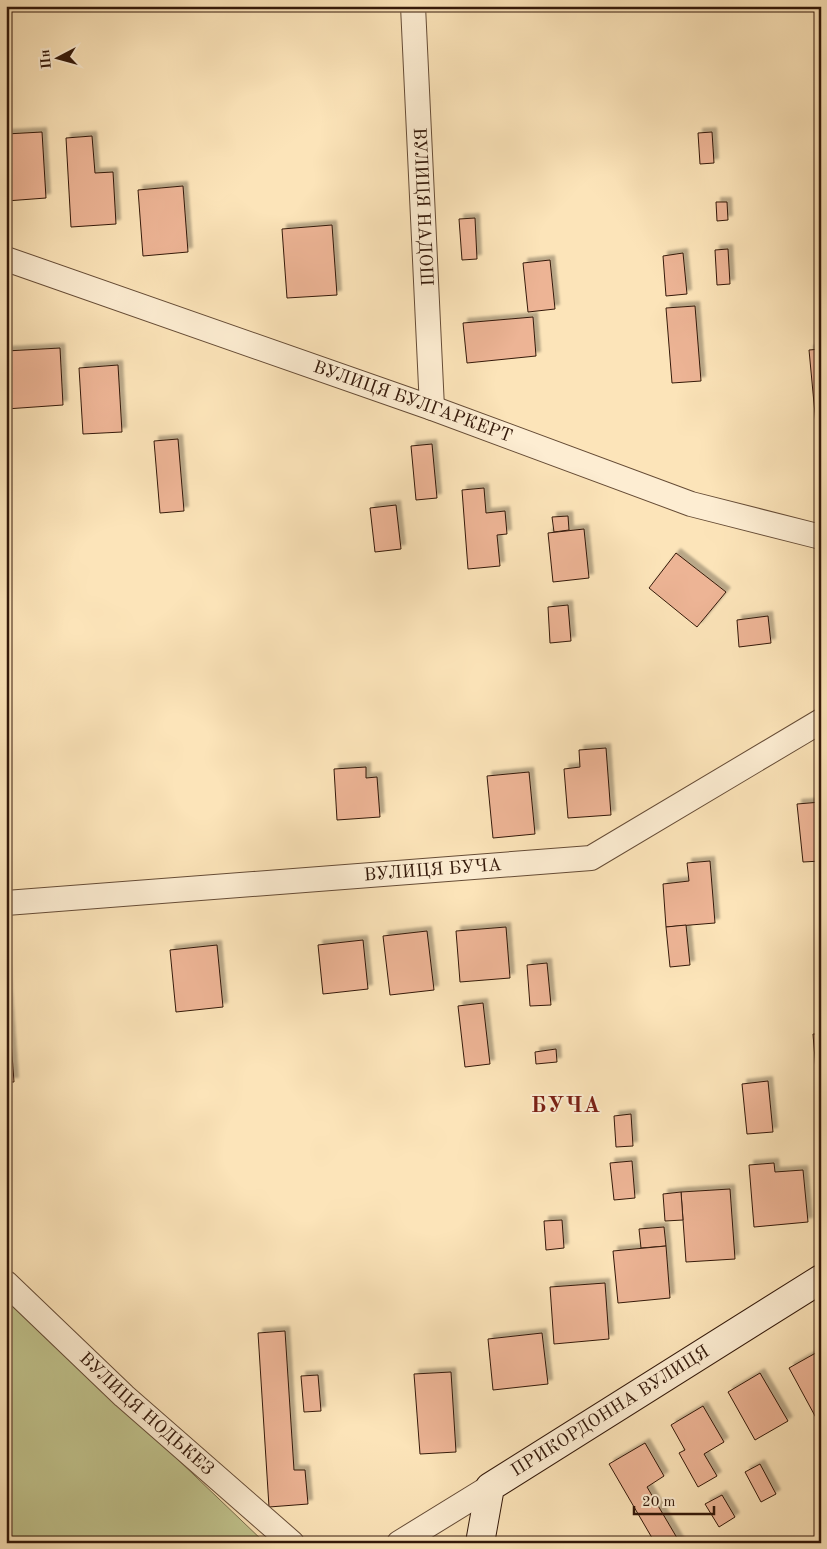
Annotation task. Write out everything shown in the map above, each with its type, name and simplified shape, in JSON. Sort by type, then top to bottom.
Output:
[{"type":"main road","name":"ПРИКОРДОННА ВУЛИЦЯ","points":[[490,1487],[821,1279]]},
{"type":"main road","points":[[480,1543],[490,1487]]},
{"type":"street","name":"ВУЛИЦЯ НАДОШ","points":[[413,6],[432,408]]},
{"type":"street","name":"ВУЛИЦЯ БУЛГАРКЕРТ","points":[[6,259],[432,408],[691,504],[821,537]]},
{"type":"street","name":"ВУЛИЦЯ БУЧА","points":[[6,903],[591,858],[821,721]]},
{"type":"street","name":"ВУЛИЦЯ НОДЬКЕЗ","points":[[6,1283],[124,1396],[292,1543]]},
{"type":"street","name":"ПРИКОРДОННА ВУЛИЦЯ","points":[[399,1543],[490,1487]]},
{"type":"green space","points":[[6,1295],[265,1543],[6,1543]]},
{"type":"building","points":[[42,132],[46,198],[6,201],[6,134]]},
{"type":"building","points":[[712,132],[714,163],[700,164],[698,133]]},
{"type":"building","points":[[92,136],[95,173],[113,172],[116,224],[71,227],[66,138]]},
{"type":"building","points":[[183,186],[188,252],[143,256],[138,190]]},
{"type":"building","points":[[716,202],[727,202],[728,220],[717,221]]},
{"type":"building","points":[[475,218],[477,259],[462,260],[459,219]]},
{"type":"building","points":[[332,225],[337,295],[287,298],[282,229]]},
{"type":"building","points":[[728,249],[730,284],[717,285],[715,250]]},
{"type":"building","points":[[683,253],[687,294],[666,296],[663,256]]},
{"type":"building","points":[[550,260],[555,309],[528,312],[523,263]]},
{"type":"building","points":[[695,306],[701,381],[672,383],[666,308]]},
{"type":"building","points":[[533,317],[536,356],[467,363],[463,323]]},
{"type":"building","points":[[60,348],[63,405],[6,409],[6,351]]},
{"type":"building","points":[[821,349],[821,478],[809,350]]},
{"type":"building","points":[[118,365],[122,432],[83,434],[79,368]]},
{"type":"building","points":[[178,439],[184,511],[160,513],[154,441]]},
{"type":"building","points":[[432,444],[437,498],[416,500],[411,446]]},
{"type":"building","points":[[484,488],[486,513],[505,511],[507,534],[497,535],[500,566],[468,569],[462,490]]},
{"type":"building","points":[[396,505],[401,549],[375,552],[370,508]]},
{"type":"building","points":[[568,516],[569,530],[554,532],[552,517]]},
{"type":"building","points":[[584,529],[589,578],[553,582],[548,533]]},
{"type":"building","points":[[676,553],[726,592],[697,627],[649,588]]},
{"type":"building","points":[[568,605],[571,641],[550,643],[548,607]]},
{"type":"building","points":[[768,616],[771,643],[739,647],[737,620]]},
{"type":"building","points":[[606,748],[611,815],[568,818],[564,769],[580,767],[579,750]]},
{"type":"building","points":[[366,767],[366,778],[377,777],[380,817],[337,820],[334,769]]},
{"type":"building","points":[[529,772],[535,834],[493,838],[487,776]]},
{"type":"building","points":[[821,802],[821,861],[803,862],[797,804]]},
{"type":"building","points":[[710,861],[715,923],[666,927],[663,884],[689,881],[687,863]]},
{"type":"building","points":[[686,925],[690,965],[670,967],[666,927]]},
{"type":"building","points":[[506,927],[510,978],[460,982],[456,931]]},
{"type":"building","points":[[427,931],[434,990],[390,995],[383,936]]},
{"type":"building","points":[[363,940],[368,989],[323,994],[318,945]]},
{"type":"building","points":[[217,945],[223,1007],[176,1012],[170,950]]},
{"type":"building","points":[[547,963],[551,1005],[530,1006],[527,965]]},
{"type":"building","points":[[6,971],[14,1082],[6,1082]]},
{"type":"building","points":[[483,1003],[490,1064],[465,1067],[458,1006]]},
{"type":"building","points":[[813,1034],[821,1034],[821,1084],[817,1084]]},
{"type":"building","points":[[556,1049],[557,1062],[536,1064],[535,1052]]},
{"type":"building","points":[[768,1081],[773,1132],[747,1134],[742,1084]]},
{"type":"building","points":[[631,1114],[633,1146],[616,1147],[614,1116]]},
{"type":"building","points":[[632,1161],[635,1198],[614,1200],[610,1163]]},
{"type":"building","points":[[774,1163],[775,1172],[803,1170],[808,1222],[754,1227],[749,1165]]},
{"type":"building","points":[[730,1189],[735,1259],[686,1262],[681,1192]]},
{"type":"building","points":[[681,1192],[683,1220],[665,1221],[663,1194]]},
{"type":"building","points":[[562,1220],[564,1248],[546,1250],[544,1221]]},
{"type":"building","points":[[664,1227],[666,1246],[641,1248],[639,1229]]},
{"type":"building","points":[[666,1246],[670,1298],[618,1303],[613,1251]]},
{"type":"building","points":[[605,1283],[609,1339],[554,1344],[550,1287]]},
{"type":"building","points":[[285,1331],[294,1470],[305,1470],[308,1504],[269,1507],[258,1333]]},
{"type":"building","points":[[542,1333],[548,1384],[493,1390],[488,1339]]},
{"type":"building","points":[[821,1350],[821,1427],[789,1368]]},
{"type":"building","points":[[451,1372],[456,1452],[420,1454],[414,1374]]},
{"type":"building","points":[[760,1373],[788,1421],[755,1440],[728,1392]]},
{"type":"building","points":[[318,1375],[321,1411],[304,1412],[301,1376]]},
{"type":"building","points":[[703,1406],[724,1442],[704,1454],[717,1476],[698,1487],[679,1453],[685,1450],[671,1425]]},
{"type":"building","points":[[645,1443],[664,1476],[647,1487],[680,1543],[655,1543],[609,1464]]},
{"type":"building","points":[[760,1464],[776,1494],[761,1502],[745,1472]]},
{"type":"building","points":[[722,1495],[735,1517],[719,1527],[705,1504]]},
{"type":"district","name":"БУЧА","points":[[566,1106]]}]
